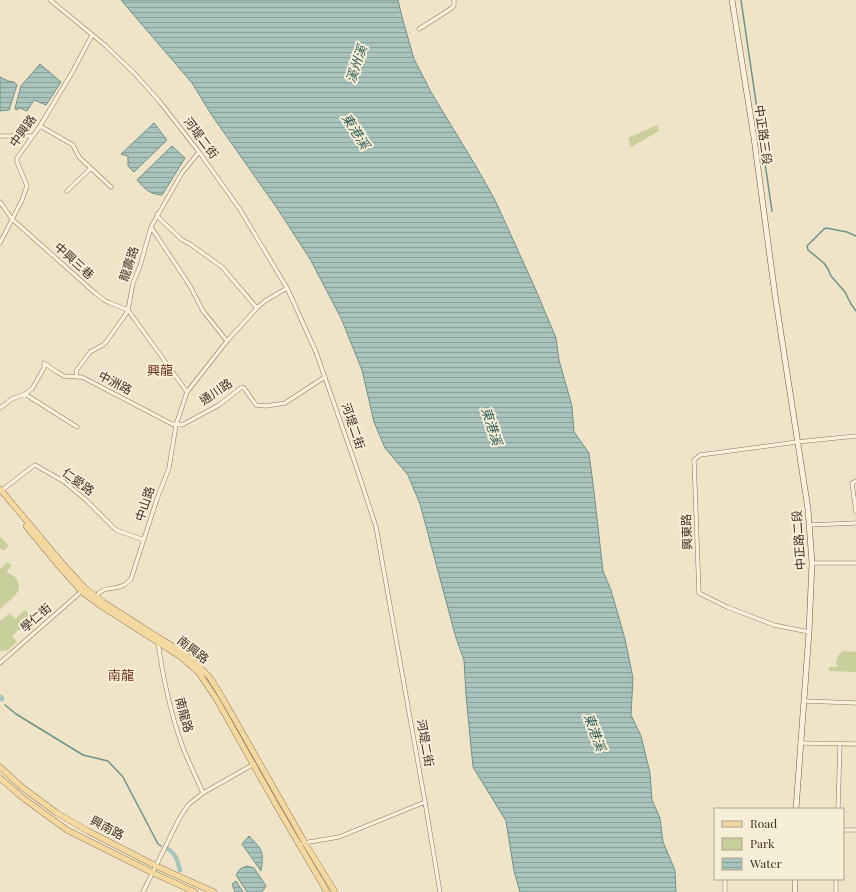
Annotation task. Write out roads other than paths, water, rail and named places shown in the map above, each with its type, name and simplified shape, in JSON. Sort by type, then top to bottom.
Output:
[{"type":"main road","name":"中正路三段","points":[[732,0],[754,138],[772,273]]},
{"type":"main road","name":"中正路二段","points":[[772,273],[808,509],[812,563],[809,632],[796,808]]},
{"type":"main road","name":"南興路","points":[[0,492],[84,590],[159,641],[184,653],[211,679],[222,697],[298,844],[327,892]]},
{"type":"main road","name":"南興路","points":[[256,763],[335,892]]},
{"type":"main road","name":"興南路","points":[[0,767],[23,788],[57,813],[88,831],[156,866],[214,892]]},
{"type":"main road","name":"興南路","points":[[0,778],[23,798],[67,830],[152,873],[195,892]]},
{"type":"main road","points":[[795,880],[795,892]]},
{"type":"street","name":"河堤二街","points":[[50,0],[106,46],[141,81],[160,102],[199,152],[239,208],[287,288],[316,352],[376,527],[440,892]]},
{"type":"street","points":[[419,29],[452,8],[454,5],[454,0]]},
{"type":"street","name":"中興路","points":[[0,243],[22,200],[27,186],[17,162],[17,158],[40,126],[73,71],[92,35]]},
{"type":"street","points":[[40,126],[73,145],[78,157],[111,187]]},
{"type":"street","points":[[0,136],[32,136]]},
{"type":"street","name":"龍壽路","points":[[77,377],[76,371],[90,352],[106,342],[126,314],[128,310],[132,283],[140,266],[151,227],[157,214],[182,173],[199,152]]},
{"type":"street","points":[[67,191],[90,168]]},
{"type":"street","name":"中興三巷","points":[[0,202],[12,219],[104,300],[128,310]]},
{"type":"street","points":[[157,214],[158,217],[182,240],[222,267],[257,308]]},
{"type":"street","points":[[151,227],[190,286],[203,311],[227,341]]},
{"type":"street","name":"中山路","points":[[94,598],[98,593],[124,585],[131,579],[168,468],[176,424],[187,392],[227,341],[257,308],[287,288]]},
{"type":"street","points":[[128,310],[187,392]]},
{"type":"street","name":"中洲路","points":[[25,394],[32,389],[44,368],[44,363],[64,376],[82,377],[172,424],[176,424]]},
{"type":"street","name":"通川路","points":[[176,424],[182,425],[219,405],[242,387],[256,405],[275,405],[285,403],[325,377]]},
{"type":"street","points":[[0,408],[12,399],[25,394],[77,427]]},
{"type":"street","points":[[0,401],[4,405]]},
{"type":"street","points":[[797,442],[856,436]]},
{"type":"street","name":"興東路","points":[[797,442],[700,455],[694,460],[699,593],[727,607],[774,625],[809,632]]},
{"type":"street","name":"仁愛路","points":[[0,492],[34,466],[63,481],[86,500],[116,530],[144,540]]},
{"type":"street","points":[[854,482],[856,512]]},
{"type":"street","points":[[809,525],[856,523]]},
{"type":"street","points":[[812,563],[856,563]]},
{"type":"street","name":"學仁街","points":[[0,663],[84,590]]},
{"type":"street","name":"南龍路","points":[[159,641],[166,686],[176,727],[185,753],[203,793]]},
{"type":"street","points":[[804,701],[856,703]]},
{"type":"street","points":[[800,743],[856,744]]},
{"type":"street","points":[[838,808],[840,744]]},
{"type":"street","points":[[143,892],[179,819],[188,806],[203,793],[256,763]]},
{"type":"street","points":[[298,844],[339,837],[425,802]]},
{"type":"street","points":[[844,830],[856,830]]},
{"type":"street","points":[[725,880],[725,892]]},
{"type":"street","points":[[836,880],[836,892]]},
{"type":"water","points":[[121,0],[398,0],[414,59],[431,92],[495,200],[556,338],[559,360],[572,406],[574,432],[589,453],[603,571],[611,590],[625,639],[633,678],[631,715],[641,736],[650,773],[652,800],[660,818],[663,842],[675,870],[676,892],[520,892],[514,871],[506,821],[473,767],[464,660],[456,638],[420,504],[408,475],[385,448],[374,422],[362,370],[341,318],[310,259],[277,208],[211,114],[192,83]]},
{"type":"water","points":[[40,64],[61,82],[46,105],[34,100],[27,111],[20,108],[16,110],[15,108],[21,86]]},
{"type":"water","points":[[0,77],[14,82],[17,85],[9,110],[0,111]]},
{"type":"water","points":[[154,123],[167,140],[134,172],[128,166],[128,156],[121,154]]},
{"type":"water","points":[[172,146],[185,158],[162,195],[150,192],[137,180]]},
{"type":"water","points":[[249,836],[260,848],[262,855],[261,871],[242,844]]},
{"type":"water","points":[[247,866],[254,868],[266,886],[262,892],[247,892],[236,875],[240,869]]},
{"type":"water","points":[[236,881],[243,892],[235,892],[232,884]]},
{"type":"waterway","points":[[741,0],[772,211]]},
{"type":"waterway","points":[[856,236],[847,232],[826,228],[807,246],[808,250],[824,263],[831,276],[845,292],[856,311]]},
{"type":"waterway","points":[[5,705],[16,714],[83,755],[108,761],[123,777],[158,844],[161,846]]},
{"type":"waterway","points":[[168,849],[175,856],[180,870]]},
{"type":"district","name":"興龍","points":[[160,370]]},
{"type":"district","name":"南龍","points":[[121,675]]},
{"type":"water label","name":"溪州溪","points":[[356,64]]},
{"type":"water label","name":"東港溪","points":[[356,131]]},
{"type":"water label","name":"東港溪","points":[[492,426]]},
{"type":"water label","name":"東港溪","points":[[595,732]]}]
